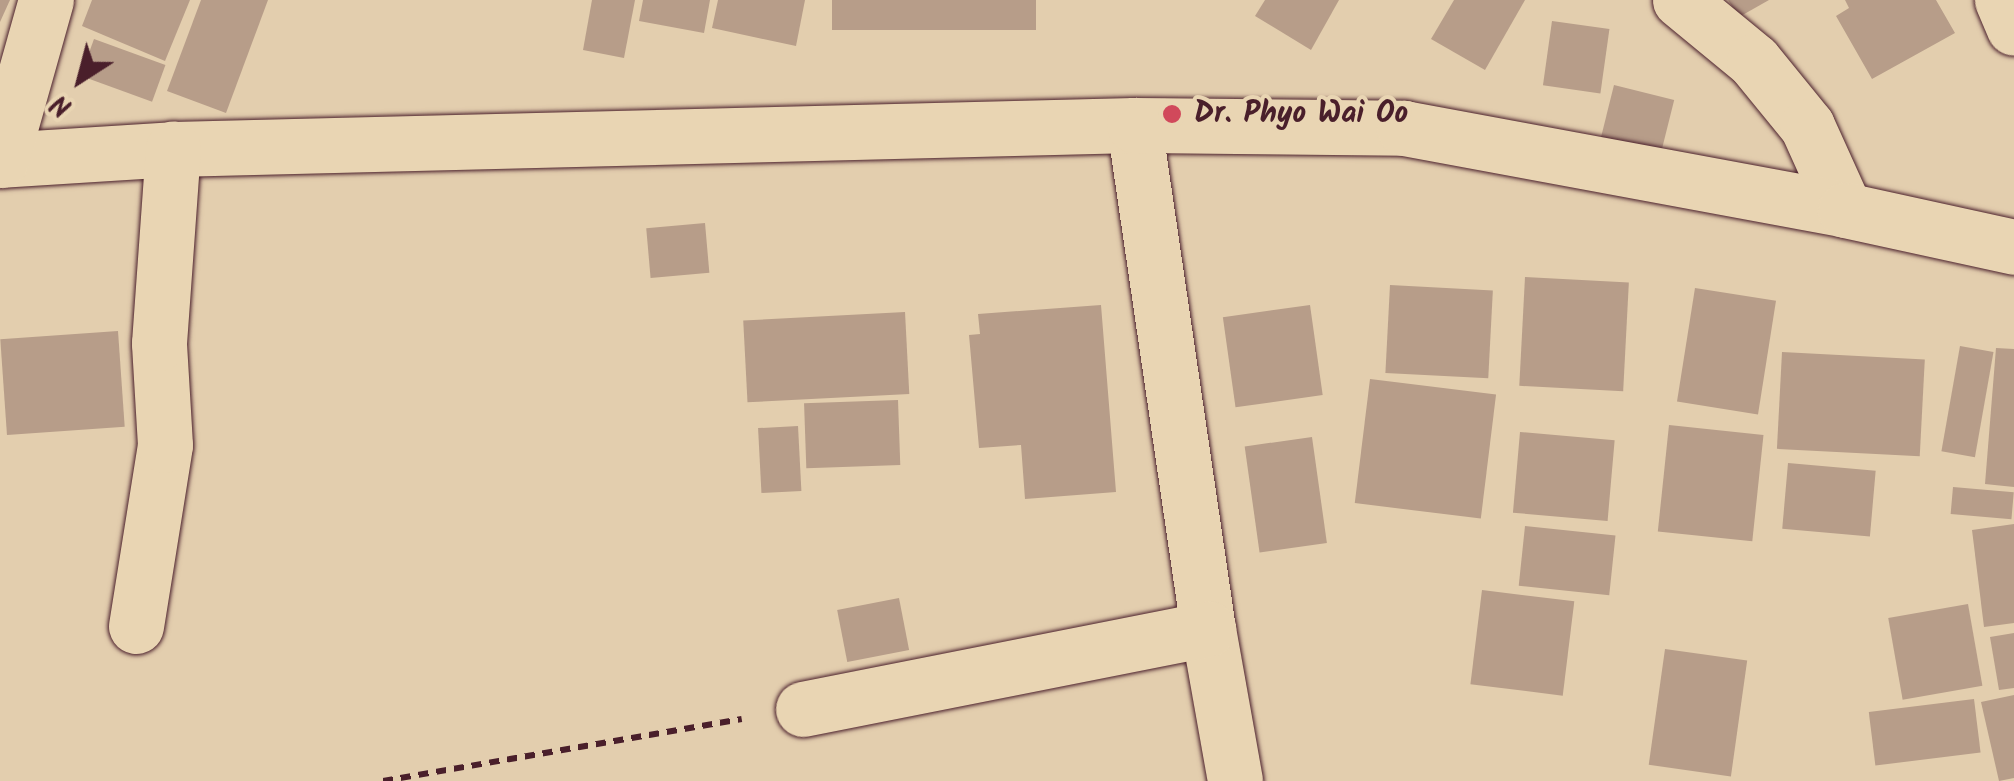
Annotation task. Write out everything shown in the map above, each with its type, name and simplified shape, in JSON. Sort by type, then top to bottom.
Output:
[{"type":"street","points":[[46,0],[1,160],[173,150],[1134,125],[1404,128],[1845,210],[2014,247]]},
{"type":"street","points":[[1680,0],[1754,61],[1808,126],[1845,210]]},
{"type":"street","points":[[2002,0],[2014,28]]},
{"type":"street","points":[[1134,125],[1208,629],[1235,781]]},
{"type":"street","points":[[136,626],[165,445],[159,343],[173,150]]},
{"type":"street","points":[[803,709],[1208,629]]},
{"type":"path","points":[[383,781],[803,709]]},
{"type":"building","points":[[0,0],[10,0],[0,22]]},
{"type":"building","points":[[92,0],[190,0],[165,61],[82,26]]},
{"type":"building","points":[[201,0],[268,0],[226,113],[167,91]]},
{"type":"building","points":[[592,0],[635,0],[624,58],[583,50]]},
{"type":"building","points":[[643,0],[710,0],[704,33],[639,21]]},
{"type":"building","points":[[718,0],[805,0],[796,46],[712,28]]},
{"type":"building","points":[[832,0],[1036,0],[1036,30],[832,30]]},
{"type":"building","points":[[1265,0],[1339,0],[1311,50],[1255,16]]},
{"type":"building","points":[[1454,0],[1525,0],[1485,70],[1431,39]]},
{"type":"building","points":[[1728,0],[1769,0],[1739,17]]},
{"type":"building","points":[[1845,0],[1936,0],[1955,33],[1872,79],[1836,16],[1849,8]]},
{"type":"building","points":[[1552,21],[1609,29],[1600,93],[1543,85]]},
{"type":"building","points":[[94,39],[165,65],[152,102],[81,76]]},
{"type":"building","points":[[1614,85],[1674,100],[1659,160],[1599,145]]},
{"type":"building","points":[[705,223],[709,273],[651,278],[646,228]]},
{"type":"building","points":[[1525,277],[1629,282],[1623,391],[1519,386]]},
{"type":"building","points":[[1390,285],[1493,290],[1488,378],[1385,373]]},
{"type":"building","points":[[1695,288],[1776,301],[1758,414],[1677,402]]},
{"type":"building","points":[[1101,305],[1116,492],[1025,499],[1021,445],[979,448],[969,335],[980,334],[978,314]]},
{"type":"building","points":[[1310,305],[1323,395],[1236,407],[1223,317]]},
{"type":"building","points":[[905,312],[909,394],[748,402],[743,320]]},
{"type":"building","points":[[118,331],[125,427],[7,435],[0,339]]},
{"type":"building","points":[[1960,346],[1993,352],[1975,457],[1941,451]]},
{"type":"building","points":[[1996,348],[2014,349],[2014,487],[1985,484]]},
{"type":"building","points":[[1782,352],[1925,359],[1920,456],[1777,449]]},
{"type":"building","points":[[1370,379],[1496,394],[1481,519],[1355,503]]},
{"type":"building","points":[[898,400],[900,465],[806,468],[804,403]]},
{"type":"building","points":[[1669,425],[1763,435],[1752,541],[1658,531]]},
{"type":"building","points":[[798,426],[801,491],[761,493],[758,428]]},
{"type":"building","points":[[1520,432],[1615,440],[1608,521],[1513,513]]},
{"type":"building","points":[[1312,437],[1327,543],[1260,552],[1245,446]]},
{"type":"building","points":[[1788,463],[1876,471],[1870,536],[1782,529]]},
{"type":"building","points":[[1953,487],[2014,492],[2011,519],[1951,514]]},
{"type":"building","points":[[2014,524],[2014,623],[1984,627],[1972,530]]},
{"type":"building","points":[[1525,526],[1616,536],[1609,595],[1519,586]]},
{"type":"building","points":[[1482,590],[1574,601],[1563,696],[1470,684]]},
{"type":"building","points":[[899,598],[909,650],[847,662],[837,610]]},
{"type":"building","points":[[1968,604],[1982,686],[1903,700],[1888,618]]},
{"type":"building","points":[[2014,633],[2014,688],[1999,690],[1990,637]]},
{"type":"building","points":[[1665,649],[1747,661],[1731,776],[1649,765]]},
{"type":"building","points":[[2014,695],[2014,778],[1999,781],[1981,702]]},
{"type":"building","points":[[1974,699],[1981,753],[1875,766],[1869,712]]},
{"type":"place","name":"Dr. Phyo Wai Oo","points":[[1172,114]]}]
